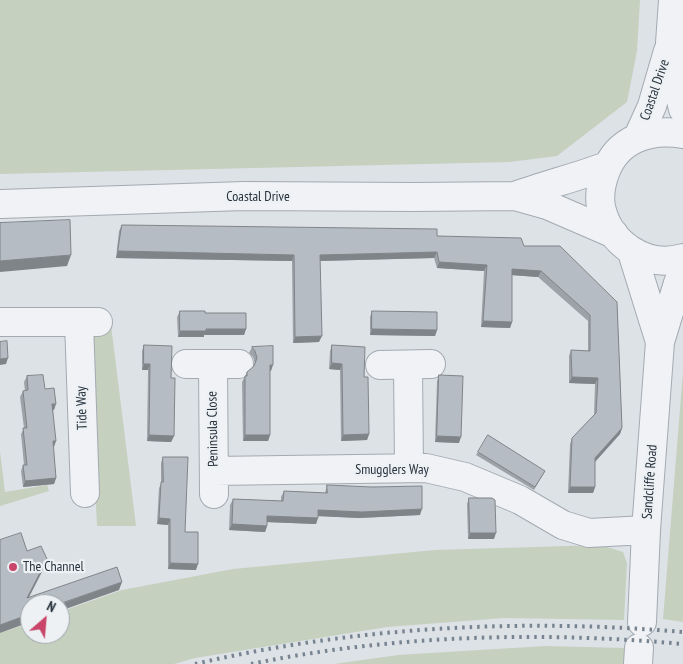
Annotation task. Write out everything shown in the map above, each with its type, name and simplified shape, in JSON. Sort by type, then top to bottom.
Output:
[{"type":"street","name":"Coastal Drive","points":[[638,137],[652,106],[670,43],[673,0]]},
{"type":"street","name":"Coastal Drive","points":[[670,43],[683,109]]},
{"type":"street","points":[[608,166],[616,153],[627,143],[638,137],[654,132],[683,134]]},
{"type":"street","name":"Coastal Drive","points":[[516,196],[608,166]]},
{"type":"street","name":"Sandcliffe Road","points":[[608,166],[601,184],[601,207],[604,218],[623,243],[660,342]]},
{"type":"street","name":"Coastal Drive","points":[[0,204],[244,196],[516,196],[547,205],[623,243],[645,257],[663,260],[683,258]]},
{"type":"street","name":"Sandcliffe Road","points":[[640,644],[646,530],[660,342],[669,309],[683,271]]},
{"type":"street","name":"Tide Way","points":[[0,322],[88,322],[85,493]]},
{"type":"street","name":"Peninsula Close","points":[[213,364],[214,482]]},
{"type":"street","points":[[380,365],[419,365],[409,468]]},
{"type":"street","name":"Smugglers Way","points":[[214,482],[426,468],[465,476],[520,500],[563,526],[589,533],[646,530]]},
{"type":"green space","points":[[0,0],[640,0],[637,51],[627,102],[557,156],[510,162],[0,174]]},
{"type":"green space","points":[[110,317],[136,526],[97,526],[88,340]]},
{"type":"green space","points":[[683,372],[683,622],[663,619]]},
{"type":"green space","points":[[0,451],[5,492],[47,485],[49,491],[0,506]]},
{"type":"green space","points":[[601,545],[623,552],[627,563],[624,620],[504,618],[387,627],[195,658],[174,664],[0,664],[0,633],[20,626],[20,644],[70,644],[70,608],[122,590],[233,569],[435,550]]},
{"type":"green space","points":[[545,646],[625,648],[623,664],[334,664],[398,655]]},
{"type":"building","points":[[70,220],[71,255],[0,261],[0,223]]},
{"type":"building","points":[[122,225],[437,229],[437,236],[521,238],[524,246],[560,246],[617,302],[622,428],[595,458],[595,487],[570,487],[572,438],[596,413],[598,378],[572,377],[571,350],[590,351],[590,315],[541,271],[512,269],[512,322],[483,321],[487,265],[439,262],[437,252],[320,255],[322,336],[295,337],[294,255],[118,251]]},
{"type":"building","points":[[180,311],[246,313],[246,329],[180,331]]},
{"type":"building","points":[[372,311],[437,312],[437,330],[372,329]]},
{"type":"building","points":[[7,341],[8,358],[0,359],[0,342]]},
{"type":"building","points":[[144,345],[172,346],[171,378],[175,378],[174,436],[149,435],[150,364],[144,364]]},
{"type":"building","points":[[332,345],[365,347],[364,377],[368,377],[369,434],[343,435],[342,364],[332,363]]},
{"type":"building","points":[[273,346],[273,365],[270,365],[270,435],[245,435],[245,376],[254,366],[257,358],[252,347]]},
{"type":"building","points":[[43,375],[45,389],[54,388],[56,404],[52,404],[56,441],[53,441],[56,478],[25,481],[23,465],[27,465],[23,428],[27,428],[23,391],[28,390],[27,376]]},
{"type":"building","points":[[439,375],[463,376],[461,437],[437,436]]},
{"type":"building","points":[[488,435],[545,471],[535,487],[478,452]]},
{"type":"building","points":[[163,457],[188,457],[185,532],[198,532],[198,564],[170,563],[170,519],[159,518],[161,482],[163,482]]},
{"type":"building","points":[[327,485],[372,487],[422,486],[422,509],[362,512],[318,510],[318,518],[267,516],[267,526],[232,524],[233,499],[283,501],[284,491],[327,493]]},
{"type":"building","points":[[469,498],[492,498],[495,500],[496,533],[470,533]]},
{"type":"building","points":[[21,533],[27,551],[41,546],[47,559],[29,594],[20,594],[20,618],[0,625],[0,540]]},
{"type":"building","points":[[117,567],[122,582],[70,600],[70,594],[39,594]]},
{"type":"railway","points":[[195,664],[315,641],[438,629],[560,626],[683,632]]},
{"type":"railway","points":[[251,664],[304,654],[358,647],[466,638],[575,638],[683,644]]},
{"type":"place","name":"The Channel","points":[[13,567]]}]
